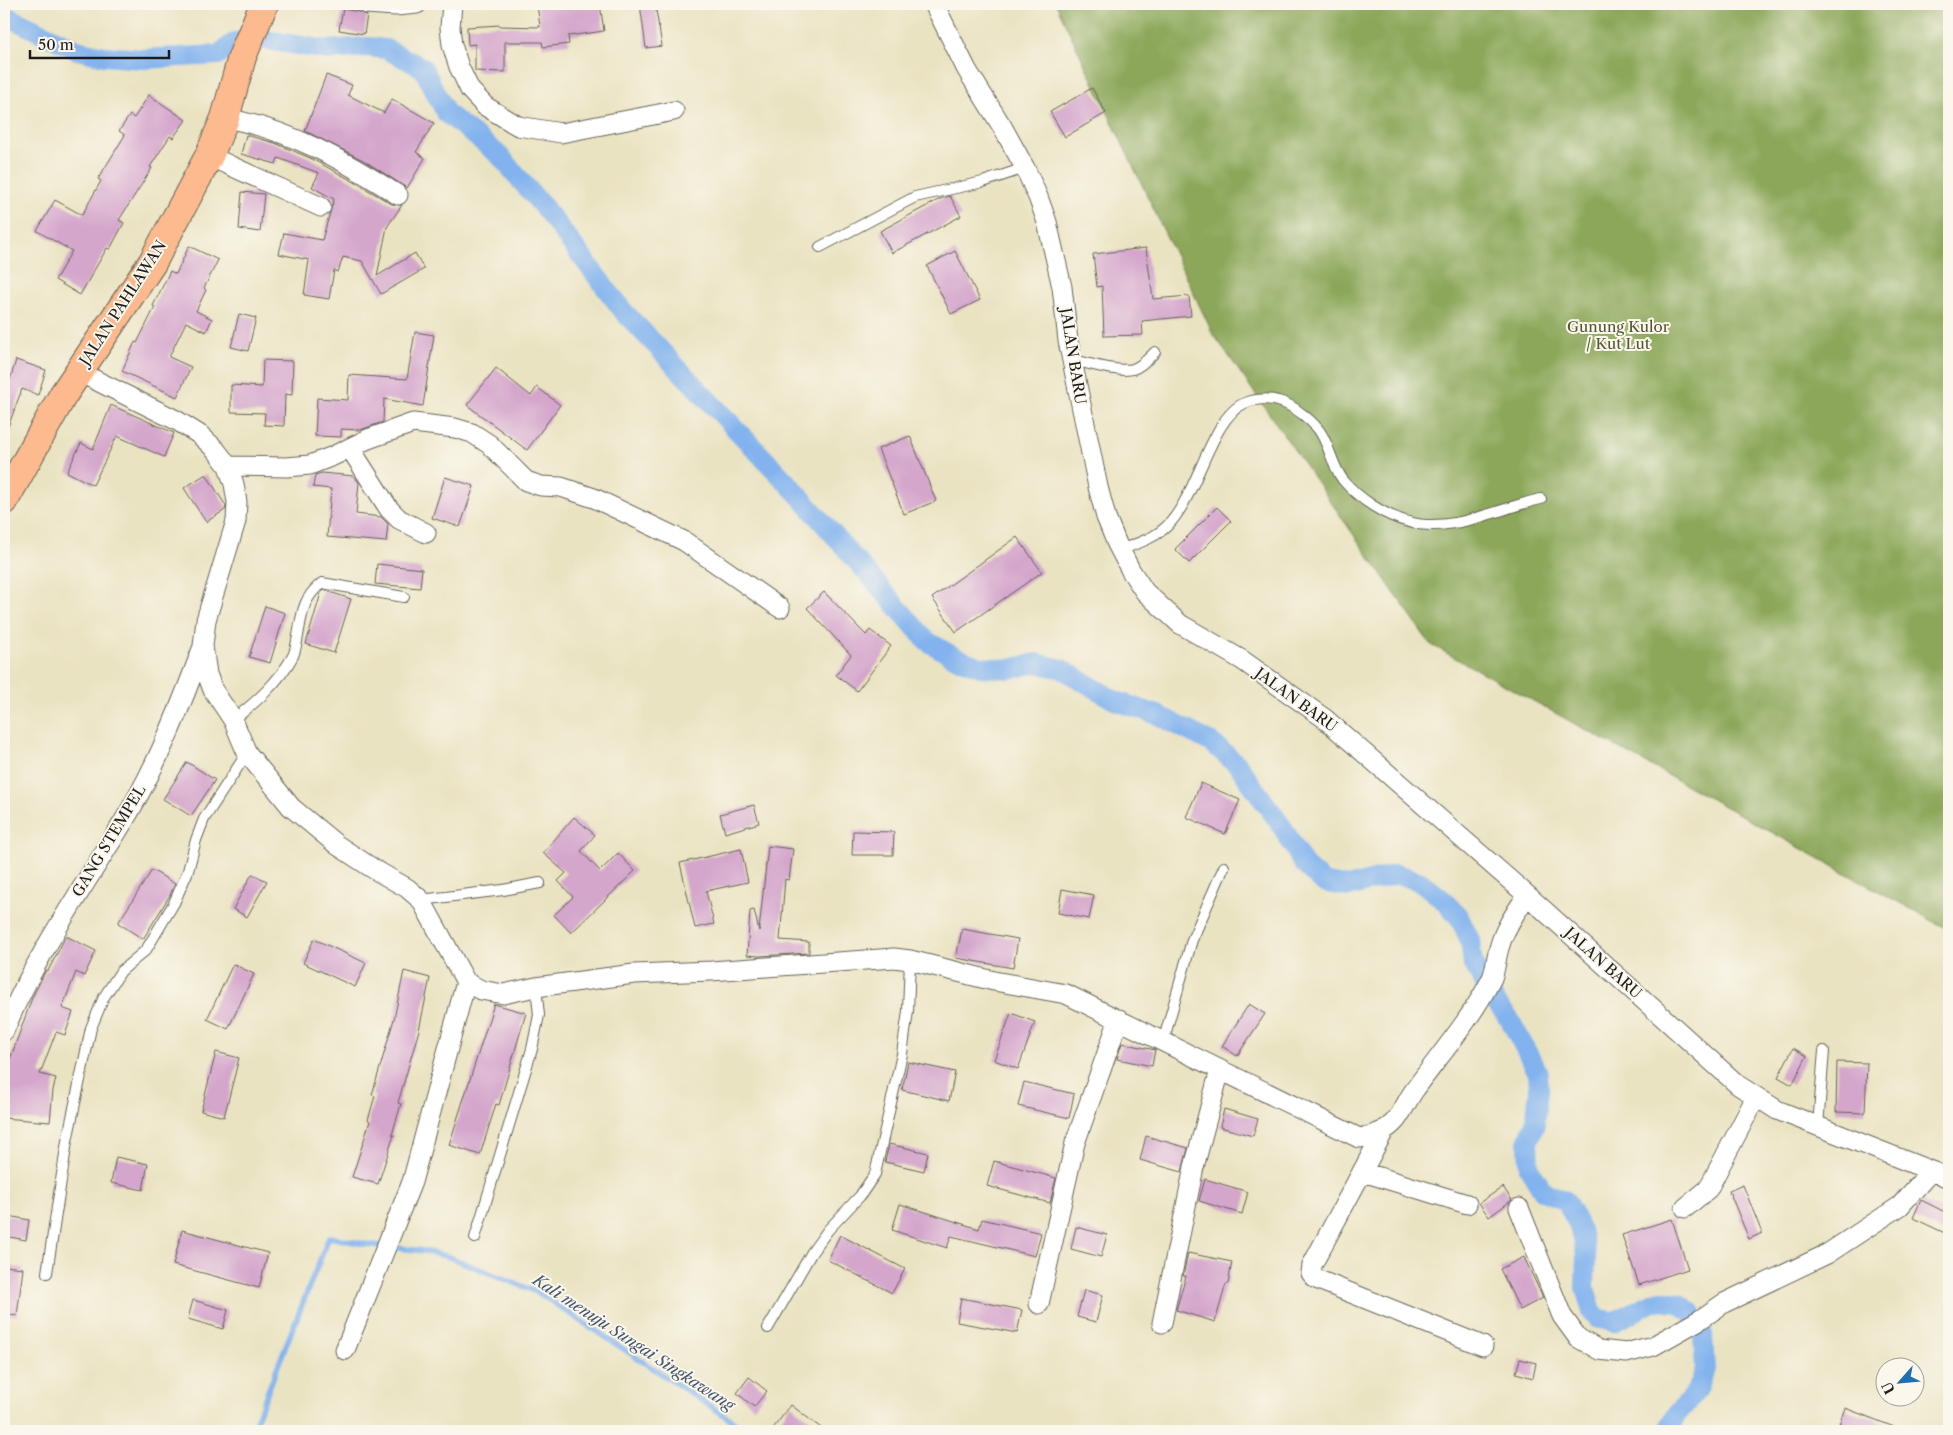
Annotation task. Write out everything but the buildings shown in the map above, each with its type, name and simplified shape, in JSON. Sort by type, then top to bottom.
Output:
[{"type":"main road","name":"JALAN PAHLAWAN","points":[[4,501],[63,396],[152,263],[209,156],[228,108],[242,57],[262,8]]},
{"type":"street","points":[[367,4],[396,6],[417,4]]},
{"type":"street","points":[[452,4],[450,27],[452,45],[458,67],[470,90],[485,106],[518,126],[560,134],[674,111]]},
{"type":"street","name":"JALAN BARU","points":[[934,4],[967,70],[1025,168],[1047,222],[1062,287],[1068,341],[1073,360],[1078,398],[1106,517],[1120,550],[1145,592],[1180,624],[1242,660],[1324,718],[1527,895],[1738,1085],[1777,1110],[1949,1178]]},
{"type":"street","points":[[228,108],[250,122],[282,133],[346,163],[398,195]]},
{"type":"street","points":[[209,156],[321,207]]},
{"type":"street","points":[[79,372],[176,420],[200,435],[216,450],[228,466],[237,502],[236,521],[206,620],[203,646],[206,674],[213,690],[233,720],[247,753],[291,807],[337,845],[407,888],[420,900],[466,982],[480,990],[503,994],[536,987],[634,974],[711,971],[894,958],[910,960],[967,975],[1066,994],[1359,1138],[1372,1136],[1396,1120],[1415,1089],[1442,1056],[1493,976],[1505,930],[1527,895]]},
{"type":"street","points":[[228,466],[287,467],[310,465],[368,439],[413,423],[455,428],[472,433],[489,444],[526,481],[541,486],[561,487],[594,498],[684,541],[780,608]]},
{"type":"street","points":[[350,448],[389,509],[400,519],[426,533]]},
{"type":"street","name":"GANG STEMPEL","points":[[4,1031],[16,1002],[38,960],[71,903],[120,828],[156,762],[183,700],[203,646]]},
{"type":"street","points":[[345,1350],[412,1182],[466,982]]},
{"type":"street","points":[[1039,1304],[1075,1143],[1119,1019]]},
{"type":"street","points":[[1162,1324],[1194,1167],[1220,1070]]},
{"type":"street","points":[[1685,1208],[1708,1189],[1756,1097]]},
{"type":"street","points":[[1385,1129],[1312,1265],[1311,1273],[1316,1279],[1483,1346]]},
{"type":"street","points":[[1519,1208],[1562,1316],[1578,1338],[1599,1350],[1626,1353],[1653,1346],[1701,1319],[1724,1303],[1827,1254],[1900,1206],[1931,1171]]},
{"type":"street","points":[[1363,1172],[1467,1204]]},
{"type":"lane","points":[[820,247],[915,197],[966,186],[1025,168]]},
{"type":"lane","points":[[1073,360],[1116,369],[1132,370],[1142,365],[1155,352]]},
{"type":"lane","points":[[1120,550],[1157,534],[1168,526],[1191,490],[1221,427],[1233,410],[1244,403],[1253,401],[1279,401],[1306,418],[1316,426],[1322,435],[1335,467],[1351,488],[1363,499],[1408,522],[1438,526],[1452,524],[1541,499]]},
{"type":"lane","points":[[233,720],[257,701],[284,670],[294,654],[306,600],[313,590],[322,583],[404,596]]},
{"type":"lane","points":[[47,1273],[67,1141],[91,1028],[104,997],[121,971],[146,950],[174,903],[188,871],[204,819],[247,753]]},
{"type":"lane","points":[[1163,1042],[1192,940],[1224,867]]},
{"type":"lane","points":[[420,900],[503,890],[540,883]]},
{"type":"lane","points":[[768,1328],[812,1252],[828,1230],[860,1196],[875,1174],[902,1054],[908,1011],[910,960]]},
{"type":"lane","points":[[475,1238],[532,1049],[539,1015],[536,987]]},
{"type":"lane","points":[[1818,1126],[1824,1051]]},
{"type":"green space","name":"Gunung Kulor / Kut Lut","points":[[1056,4],[1949,4],[1949,930],[1430,644],[1212,332]]},
{"type":"waterway","points":[[4,15],[77,50],[104,56],[143,59],[218,55],[235,42],[260,39],[327,50],[368,47],[386,49],[423,68],[446,113],[499,155],[546,210],[624,312],[796,492],[927,641],[956,658],[981,667],[1009,669],[1036,663],[1062,669],[1116,701],[1158,715],[1212,743],[1238,765],[1283,828],[1304,865],[1323,882],[1348,887],[1397,874],[1421,882],[1441,898],[1459,917],[1470,940],[1473,964],[1494,1000],[1510,1020],[1538,1073],[1539,1090],[1535,1124],[1528,1141],[1529,1168],[1543,1191],[1566,1201],[1581,1230],[1586,1254],[1585,1288],[1592,1312],[1597,1318],[1613,1322],[1661,1300],[1678,1303],[1692,1313],[1703,1336],[1705,1369],[1698,1389],[1677,1414],[1667,1431]]},
{"type":"waterway","name":"Kali menuju Sungai Singkawang","points":[[252,1431],[329,1237],[364,1244],[424,1251],[449,1257],[537,1292],[748,1431]]}]
